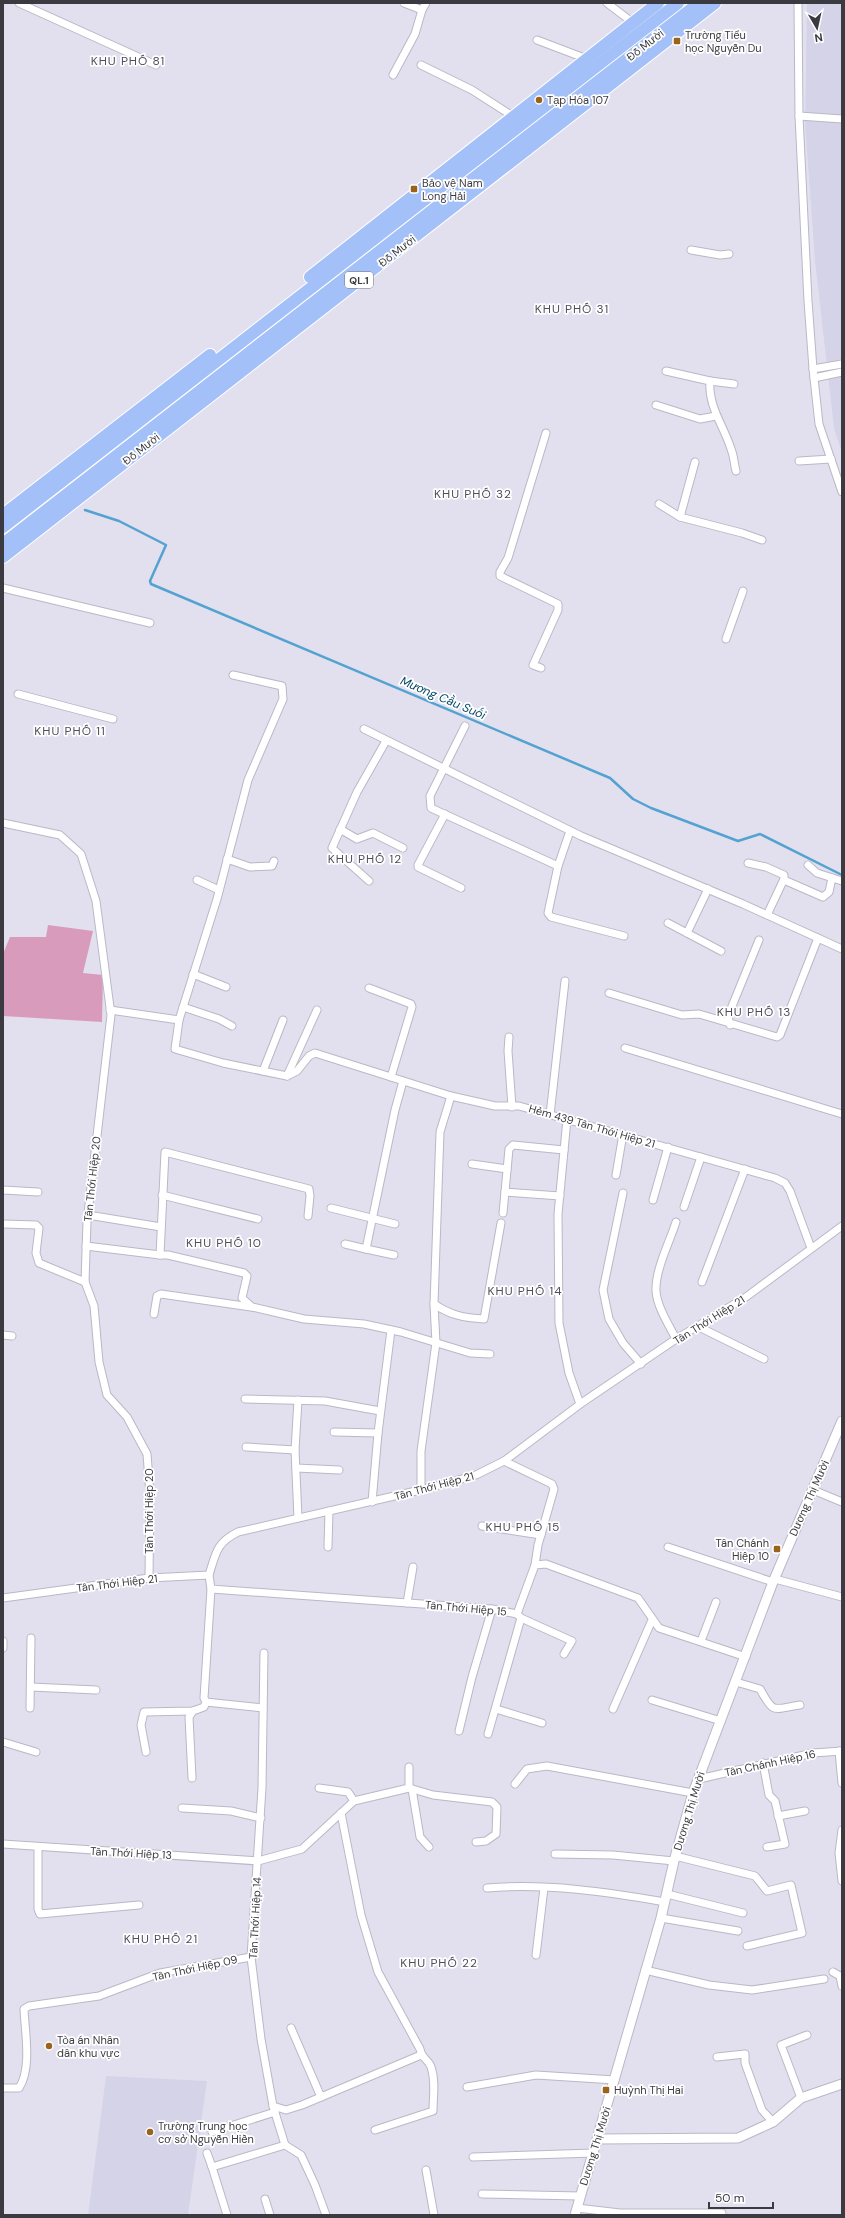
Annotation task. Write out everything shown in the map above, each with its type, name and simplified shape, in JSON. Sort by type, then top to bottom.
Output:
[{"type":"highway","name":"Đỗ Mười","points":[[3,527],[632,22],[658,3]]},
{"type":"highway","name":"Đỗ Mười","points":[[3,515],[678,3]]},
{"type":"highway","name":"Đỗ Mười","points":[[3,544],[699,3]]},
{"type":"highway","name":"Đỗ Mười","points":[[3,557],[714,3]]},
{"type":"street","points":[[19,3],[156,65]]},
{"type":"street","points":[[404,3],[422,10]]},
{"type":"street","points":[[393,75],[415,34],[422,10],[426,3]]},
{"type":"street","points":[[607,3],[632,22]]},
{"type":"street","points":[[798,3],[799,116],[808,301],[813,369],[819,424],[842,492]]},
{"type":"street","points":[[537,40],[587,59]]},
{"type":"street","points":[[421,65],[472,90],[514,117]]},
{"type":"street","points":[[799,116],[842,119]]},
{"type":"street","points":[[691,250],[720,255],[729,254]]},
{"type":"street","points":[[813,369],[842,364]]},
{"type":"street","points":[[666,371],[710,381],[734,384]]},
{"type":"street","points":[[814,378],[842,372]]},
{"type":"street","points":[[710,381],[716,416],[732,449],[736,470]]},
{"type":"street","points":[[656,405],[700,419],[716,416]]},
{"type":"street","points":[[541,668],[533,665],[558,610],[558,604],[500,576],[500,572],[508,558],[546,433]]},
{"type":"street","points":[[799,461],[831,459]]},
{"type":"street","points":[[680,517],[695,462]]},
{"type":"street","points":[[659,504],[680,517],[742,533],[762,540]]},
{"type":"street","points":[[3,588],[150,623]]},
{"type":"street","points":[[726,639],[743,592]]},
{"type":"street","points":[[233,675],[282,686],[283,699],[248,780],[219,890],[178,1020],[175,1049],[223,1063],[287,1076],[317,1010]]},
{"type":"street","points":[[18,694],[113,719]]},
{"type":"street","points":[[465,726],[430,796],[429,802],[432,808],[558,866]]},
{"type":"street","points":[[364,729],[570,831],[708,889],[842,949]]},
{"type":"street","points":[[369,881],[332,848],[357,792],[386,741]]},
{"type":"street","points":[[445,814],[418,867],[461,888]]},
{"type":"street","name":"Tân Thới Hiệp 20","points":[[3,823],[60,835],[80,854],[96,901],[110,1010],[88,1215],[85,1282],[94,1306],[99,1362],[107,1395],[127,1417],[147,1454],[150,1494],[149,1578]]},
{"type":"street","points":[[340,829],[357,839],[373,833],[403,848]]},
{"type":"street","points":[[570,831],[558,866],[548,913],[551,918],[624,936]]},
{"type":"street","points":[[227,859],[250,867],[272,866],[274,860]]},
{"type":"street","points":[[748,863],[766,867],[784,875],[784,880],[767,915]]},
{"type":"street","points":[[808,865],[817,873],[842,881]]},
{"type":"street","points":[[784,880],[823,897],[829,892],[832,878]]},
{"type":"street","points":[[197,880],[219,890]]},
{"type":"street","points":[[687,933],[708,889]]},
{"type":"street","points":[[668,923],[721,951]]},
{"type":"street","points":[[609,994],[682,1015],[699,1014],[777,1037],[780,1035],[818,938]]},
{"type":"street","points":[[730,1024],[728,1016],[759,940]]},
{"type":"street","points":[[193,974],[226,987]]},
{"type":"street","points":[[550,1114],[565,981]]},
{"type":"street","points":[[369,988],[411,1004],[412,1007],[392,1077]]},
{"type":"street","points":[[182,1007],[219,1019],[232,1026]]},
{"type":"street","points":[[110,1010],[178,1020]]},
{"type":"street","points":[[263,1072],[283,1020]]},
{"type":"street","points":[[510,1037],[508,1051],[512,1107]]},
{"type":"street","points":[[625,1048],[842,1114]]},
{"type":"street","name":"Hẻm 439 Tân Thới Hiệp 21","points":[[287,1076],[297,1071],[310,1056],[315,1053],[451,1096],[495,1106],[519,1106],[623,1134],[775,1178],[785,1183],[790,1191],[811,1248]]},
{"type":"street","points":[[366,1249],[395,1110],[403,1081]]},
{"type":"street","points":[[421,1490],[421,1451],[436,1343],[434,1304],[440,1132],[451,1096]]},
{"type":"street","points":[[567,1119],[560,1196],[559,1323],[569,1373],[580,1404]]},
{"type":"street","points":[[616,1175],[623,1134]]},
{"type":"street","points":[[503,1213],[509,1149],[513,1145],[564,1150]]},
{"type":"street","points":[[653,1200],[668,1147]]},
{"type":"street","points":[[160,1255],[165,1152],[309,1189],[310,1196],[308,1216]]},
{"type":"street","points":[[684,1207],[701,1157]]},
{"type":"street","points":[[472,1164],[507,1169]]},
{"type":"street","points":[[702,1282],[745,1169]]},
{"type":"street","points":[[3,1190],[38,1192]]},
{"type":"street","points":[[505,1192],[560,1196]]},
{"type":"street","points":[[623,1193],[603,1290],[609,1319],[623,1343],[641,1364]]},
{"type":"street","points":[[162,1195],[258,1219]]},
{"type":"street","points":[[331,1208],[394,1224]]},
{"type":"street","points":[[88,1215],[161,1227]]},
{"type":"street","points":[[676,1222],[658,1275],[656,1291],[676,1340]]},
{"type":"street","points":[[434,1304],[444,1311],[461,1318],[484,1320],[501,1223]]},
{"type":"street","points":[[3,1224],[36,1225],[39,1228],[36,1253],[39,1263],[85,1282]]},
{"type":"street","name":"Tân Thới Hiệp 21","points":[[3,1598],[149,1578],[208,1575],[218,1549],[225,1539],[238,1532],[372,1502],[476,1475],[504,1461],[580,1404],[676,1340],[700,1327],[746,1297],[842,1226]]},
{"type":"street","points":[[345,1244],[394,1255]]},
{"type":"street","points":[[86,1246],[168,1255],[244,1273],[247,1276],[242,1298],[252,1307]]},
{"type":"street","points":[[154,1314],[157,1296],[162,1294],[252,1307],[304,1319],[364,1324],[391,1330],[470,1353],[490,1354]]},
{"type":"street","points":[[700,1327],[764,1359]]},
{"type":"street","points":[[372,1502],[380,1411],[391,1330]]},
{"type":"street","points":[[3,1335],[12,1336]]},
{"type":"street","points":[[245,1399],[325,1401],[380,1411]]},
{"type":"street","points":[[298,1400],[295,1450],[298,1518]]},
{"type":"street","name":"Dương Thị Mười","points":[[576,2212],[615,2080],[645,1970],[662,1918],[674,1859],[693,1793],[774,1580],[842,1421]]},
{"type":"street","points":[[334,1432],[378,1433]]},
{"type":"street","points":[[246,1447],[295,1450]]},
{"type":"street","name":"Tân Thới Hiệp 15","points":[[211,1589],[492,1609],[519,1616],[554,1489],[552,1484],[504,1461]]},
{"type":"street","points":[[296,1468],[339,1470]]},
{"type":"street","points":[[813,1490],[842,1502]]},
{"type":"street","points":[[328,1547],[329,1511]]},
{"type":"street","points":[[482,1526],[541,1535]]},
{"type":"street","points":[[668,1547],[774,1580],[842,1597]]},
{"type":"street","points":[[534,1565],[546,1564],[638,1598],[659,1628],[746,1657]]},
{"type":"street","points":[[407,1603],[413,1567]]},
{"type":"street","points":[[146,1752],[141,1725],[144,1712],[193,1711],[204,1707],[206,1702],[204,1698],[211,1589],[208,1575]]},
{"type":"street","points":[[701,1642],[716,1602]]},
{"type":"street","points":[[459,1731],[472,1677],[492,1609]]},
{"type":"street","points":[[488,1734],[496,1709],[519,1616],[572,1640],[564,1654]]},
{"type":"street","points":[[613,1709],[652,1620]]},
{"type":"street","points":[[30,1708],[31,1638]]},
{"type":"street","points":[[3,1641],[3,1648]]},
{"type":"street","name":"Tân Thới Hiệp 14","points":[[264,1653],[260,1818],[251,1957],[261,2039],[274,2109],[285,2145]]},
{"type":"street","points":[[736,1682],[760,1689],[770,1706],[775,1709],[800,1704]]},
{"type":"street","points":[[31,1687],[96,1690]]},
{"type":"street","points":[[652,1700],[721,1721]]},
{"type":"street","points":[[206,1702],[263,1708]]},
{"type":"street","points":[[496,1709],[542,1723]]},
{"type":"street","points":[[192,1778],[189,1717],[193,1711]]},
{"type":"street","points":[[3,1742],[36,1752]]},
{"type":"street","points":[[841,1751],[842,1783]]},
{"type":"street","name":"Tân Chánh Hiệp 16","points":[[699,1779],[763,1763],[813,1753],[841,1751]]},
{"type":"street","points":[[763,1763],[769,1795],[775,1801],[785,1844],[767,1847]]},
{"type":"street","points":[[515,1784],[528,1769],[547,1766],[693,1793]]},
{"type":"street","points":[[409,1767],[410,1788],[420,1837],[429,1847]]},
{"type":"street","points":[[319,1788],[348,1792],[354,1801],[410,1788],[433,1795],[492,1802],[497,1808],[496,1834],[486,1841],[476,1842]]},
{"type":"street","name":"Tân Thới Hiệp 13","points":[[3,1844],[38,1848],[258,1861],[302,1849],[354,1801]]},
{"type":"street","points":[[182,1808],[231,1811],[260,1818]]},
{"type":"street","points":[[778,1816],[805,1811]]},
{"type":"street","points":[[341,1813],[361,1915],[378,1972],[420,2049],[421,2055],[431,2066],[434,2085],[433,2111],[375,2130]]},
{"type":"street","points":[[842,1830],[839,1853],[842,1881]]},
{"type":"street","points":[[38,1848],[38,1909],[40,1914],[139,1906]]},
{"type":"street","points":[[555,1854],[613,1855],[674,1859],[755,1876],[767,1890],[791,1885],[802,1933],[747,1946]]},
{"type":"street","points":[[488,1888],[518,1886],[666,1898],[743,1913]]},
{"type":"street","points":[[536,1955],[544,1888]]},
{"type":"street","points":[[662,1918],[738,1931]]},
{"type":"street","name":"Tân Thới Hiệp 09","points":[[3,2088],[19,2088],[24,2082],[26,2069],[24,2009],[29,2006],[99,1996],[160,1973],[251,1957]]},
{"type":"street","points":[[645,1970],[709,1985],[752,1990],[824,1980]]},
{"type":"street","points":[[833,1972],[840,1976],[842,1986]]},
{"type":"street","points":[[291,2028],[321,2097]]},
{"type":"street","points":[[801,2098],[781,2045],[808,2035]]},
{"type":"street","points":[[717,2057],[745,2054],[745,2062],[762,2110],[773,2122]]},
{"type":"street","points":[[212,2132],[274,2109],[286,2110],[421,2055]]},
{"type":"street","points":[[468,2088],[536,2075],[615,2080]]},
{"type":"street","points":[[598,2139],[738,2138],[773,2122],[801,2098],[842,2084]]},
{"type":"street","points":[[212,2166],[285,2145],[301,2155],[315,2185],[326,2215]]},
{"type":"street","points":[[207,2153],[227,2215]]},
{"type":"street","points":[[473,2157],[594,2153]]},
{"type":"street","points":[[426,2170],[434,2215]]},
{"type":"street","points":[[482,2194],[580,2196]]},
{"type":"street","points":[[265,2199],[270,2215]]},
{"type":"street","points":[[576,2212],[722,2213]]},
{"type":"shaded area","points":[[807,3],[842,3],[842,453],[834,428],[815,261],[805,123]]},
{"type":"shaded area","points":[[48,925],[93,931],[83,973],[103,975],[102,1022],[3,1016],[3,954],[10,937],[46,937]]},
{"type":"shaded area","name":"Trường Trung học cơ sở Nguyễn Hiền","points":[[106,2076],[207,2081],[188,2215],[88,2215]]},
{"type":"waterway","name":"Mương Cầu Suối","points":[[85,510],[119,521],[166,545],[150,581],[151,584],[610,778],[633,799],[651,808],[738,841],[760,834],[842,875]]},
{"type":"place","name":"Trường Tiểu học Nguyễn Du","points":[[677,41]]},
{"type":"place","name":"Tạp Hóa 107","points":[[539,100]]},
{"type":"place","name":"Bảo vệ Nam Long Hải","points":[[414,189]]},
{"type":"place","name":"Tân Chánh Hiệp 10","points":[[777,1549]]},
{"type":"place","name":"Tòa án Nhân dân khu vực","points":[[49,2046]]},
{"type":"place","name":"Huỳnh Thị Hai","points":[[606,2090]]},
{"type":"place","name":"Trường Trung học cơ sở Nguyễn Hiền","points":[[150,2132]]},
{"type":"district","name":"KHU PHỐ 81","points":[[128,61]]},
{"type":"district","name":"KHU PHỐ 31","points":[[572,309]]},
{"type":"district","name":"KHU PHỐ 32","points":[[473,494]]},
{"type":"district","name":"KHU PHỐ 11","points":[[70,731]]},
{"type":"district","name":"KHU PHỐ 12","points":[[365,859]]},
{"type":"district","name":"KHU PHỐ 13","points":[[754,1012]]},
{"type":"district","name":"KHU PHỐ 10","points":[[224,1243]]},
{"type":"district","name":"KHU PHỐ 14","points":[[525,1291]]},
{"type":"district","name":"KHU PHỐ 15","points":[[523,1527]]},
{"type":"district","name":"KHU PHỐ 21","points":[[161,1939]]},
{"type":"district","name":"KHU PHỐ 22","points":[[439,1963]]}]
